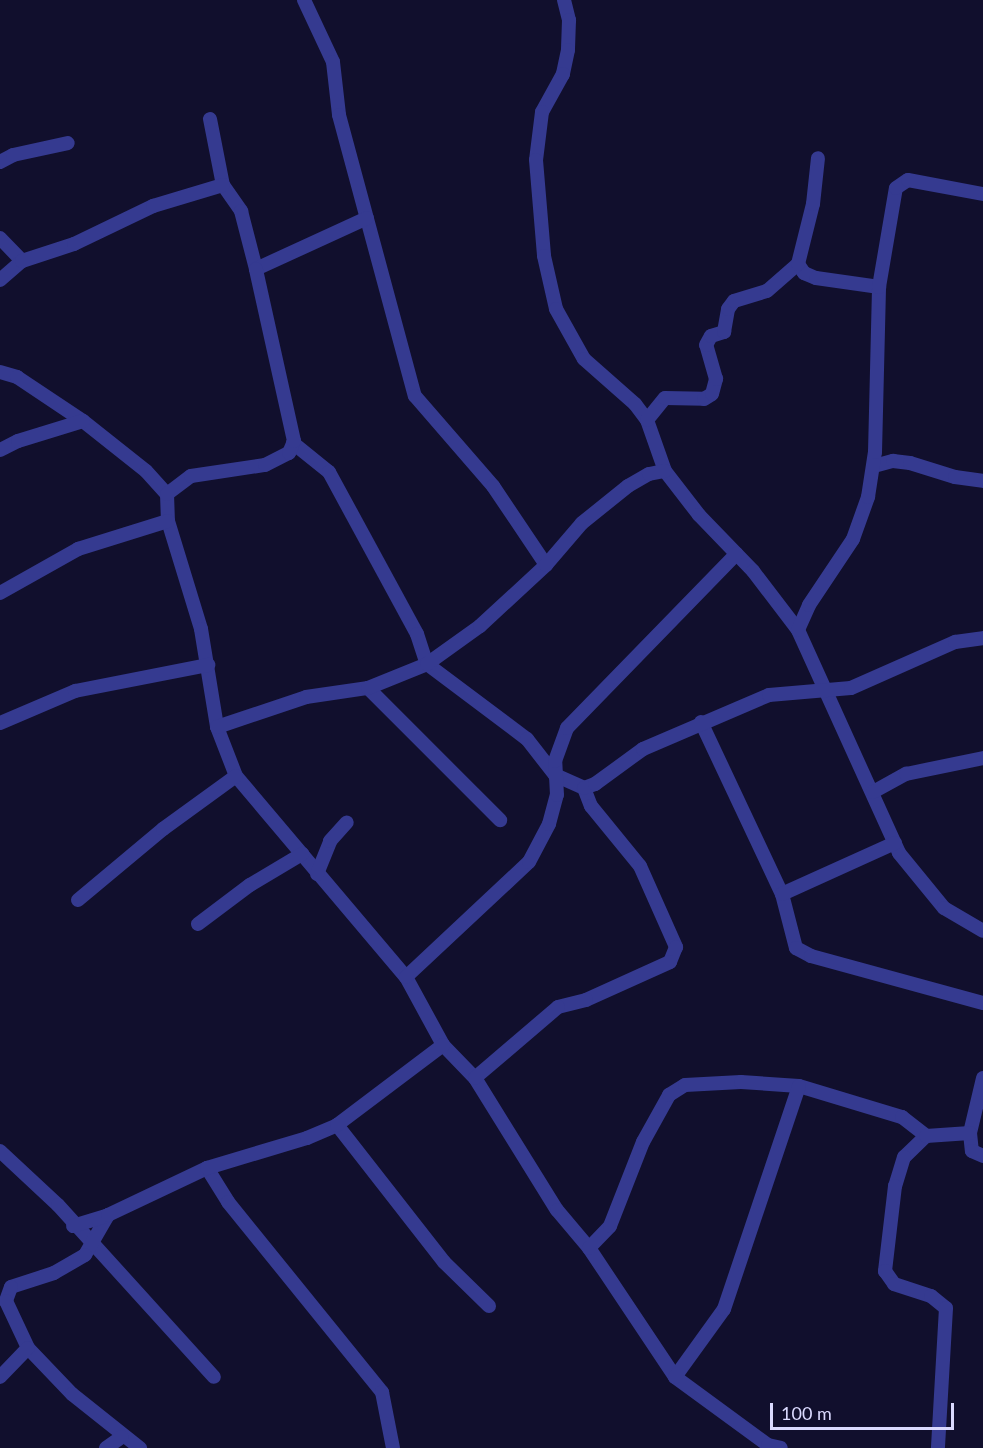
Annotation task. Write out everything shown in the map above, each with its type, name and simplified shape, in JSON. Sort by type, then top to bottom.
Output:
[{"type":"street","points":[[304,0],[333,62],[339,115],[415,396],[487,478],[546,565]]},
{"type":"street","points":[[564,0],[569,20],[568,50],[563,74],[542,112],[536,160],[544,256],[556,309],[584,359],[635,404],[647,420],[665,471],[699,515],[736,554],[798,630],[895,843],[944,908],[983,931]]},
{"type":"street","points":[[167,494],[191,476],[265,465],[289,453],[293,443],[256,268],[241,211],[224,185],[210,118]]},
{"type":"street","points":[[0,162],[13,155],[68,143]]},
{"type":"street","points":[[647,420],[665,398],[704,399],[712,394],[716,379],[706,345],[711,336],[724,332],[728,309],[734,302],[766,291],[798,264],[813,204],[818,158]]},
{"type":"street","points":[[798,630],[809,605],[853,539],[874,466],[879,286],[896,188],[908,180],[983,194]]},
{"type":"street","points":[[0,280],[22,261],[74,244],[153,206],[224,185]]},
{"type":"street","points":[[256,268],[366,218]]},
{"type":"street","points":[[0,238],[22,261]]},
{"type":"street","points":[[798,264],[804,273],[816,278],[879,286]]},
{"type":"street","points":[[0,372],[18,377],[83,421],[146,471],[167,494],[168,521],[201,629],[217,727],[236,776],[406,978],[443,1045],[475,1078],[557,1210],[589,1248],[675,1377],[768,1445],[781,1448]]},
{"type":"street","points":[[0,450],[18,441],[83,421]]},
{"type":"street","points":[[293,443],[329,472],[417,634],[427,664],[527,739],[555,775],[584,788],[596,784],[643,748],[700,722],[769,695],[824,687],[851,688],[955,642],[983,638]]},
{"type":"street","points":[[874,466],[893,461],[910,463],[956,477],[983,481]]},
{"type":"street","points":[[217,727],[306,698],[368,688],[427,664],[480,626],[546,565],[582,523],[628,486],[649,474],[665,471]]},
{"type":"street","points":[[0,593],[78,549],[168,521]]},
{"type":"street","points":[[406,978],[529,862],[549,824],[557,795],[555,761],[567,728],[736,554]]},
{"type":"street","points":[[0,723],[75,691],[208,665]]},
{"type":"street","points":[[368,688],[500,820]]},
{"type":"street","points":[[700,722],[782,894],[791,940],[803,952],[983,1004]]},
{"type":"street","points":[[873,792],[906,774],[983,758]]},
{"type":"street","points":[[78,900],[163,829],[236,776]]},
{"type":"street","points":[[475,1078],[558,1007],[586,1000],[670,962],[675,955],[675,947],[640,866],[591,806],[584,788]]},
{"type":"street","points":[[317,874],[330,841],[347,822]]},
{"type":"street","points":[[782,894],[895,843]]},
{"type":"street","points":[[198,924],[250,885],[302,854]]},
{"type":"street","points":[[73,1226],[108,1215],[207,1168],[307,1138],[337,1125],[443,1045]]},
{"type":"street","points":[[983,1078],[970,1132],[972,1151],[983,1156]]},
{"type":"street","points":[[589,1248],[610,1226],[643,1142],[676,1088],[741,1082],[799,1086],[902,1117],[926,1136]]},
{"type":"street","points":[[675,1377],[724,1309],[799,1086]]},
{"type":"street","points":[[337,1125],[444,1262],[489,1306]]},
{"type":"street","points":[[938,1448],[946,1308],[931,1296],[894,1284],[885,1271],[895,1186],[904,1157],[926,1136],[970,1132]]},
{"type":"street","points":[[0,1151],[58,1205],[73,1226],[93,1244],[214,1377]]},
{"type":"street","points":[[207,1168],[228,1202],[382,1392],[393,1448]]},
{"type":"street","points":[[108,1215],[85,1255],[54,1273],[11,1287],[6,1294],[6,1301],[28,1348],[72,1395],[122,1437],[140,1448]]},
{"type":"street","points":[[0,1377],[28,1348]]},
{"type":"street","points":[[106,1448],[122,1437]]}]
